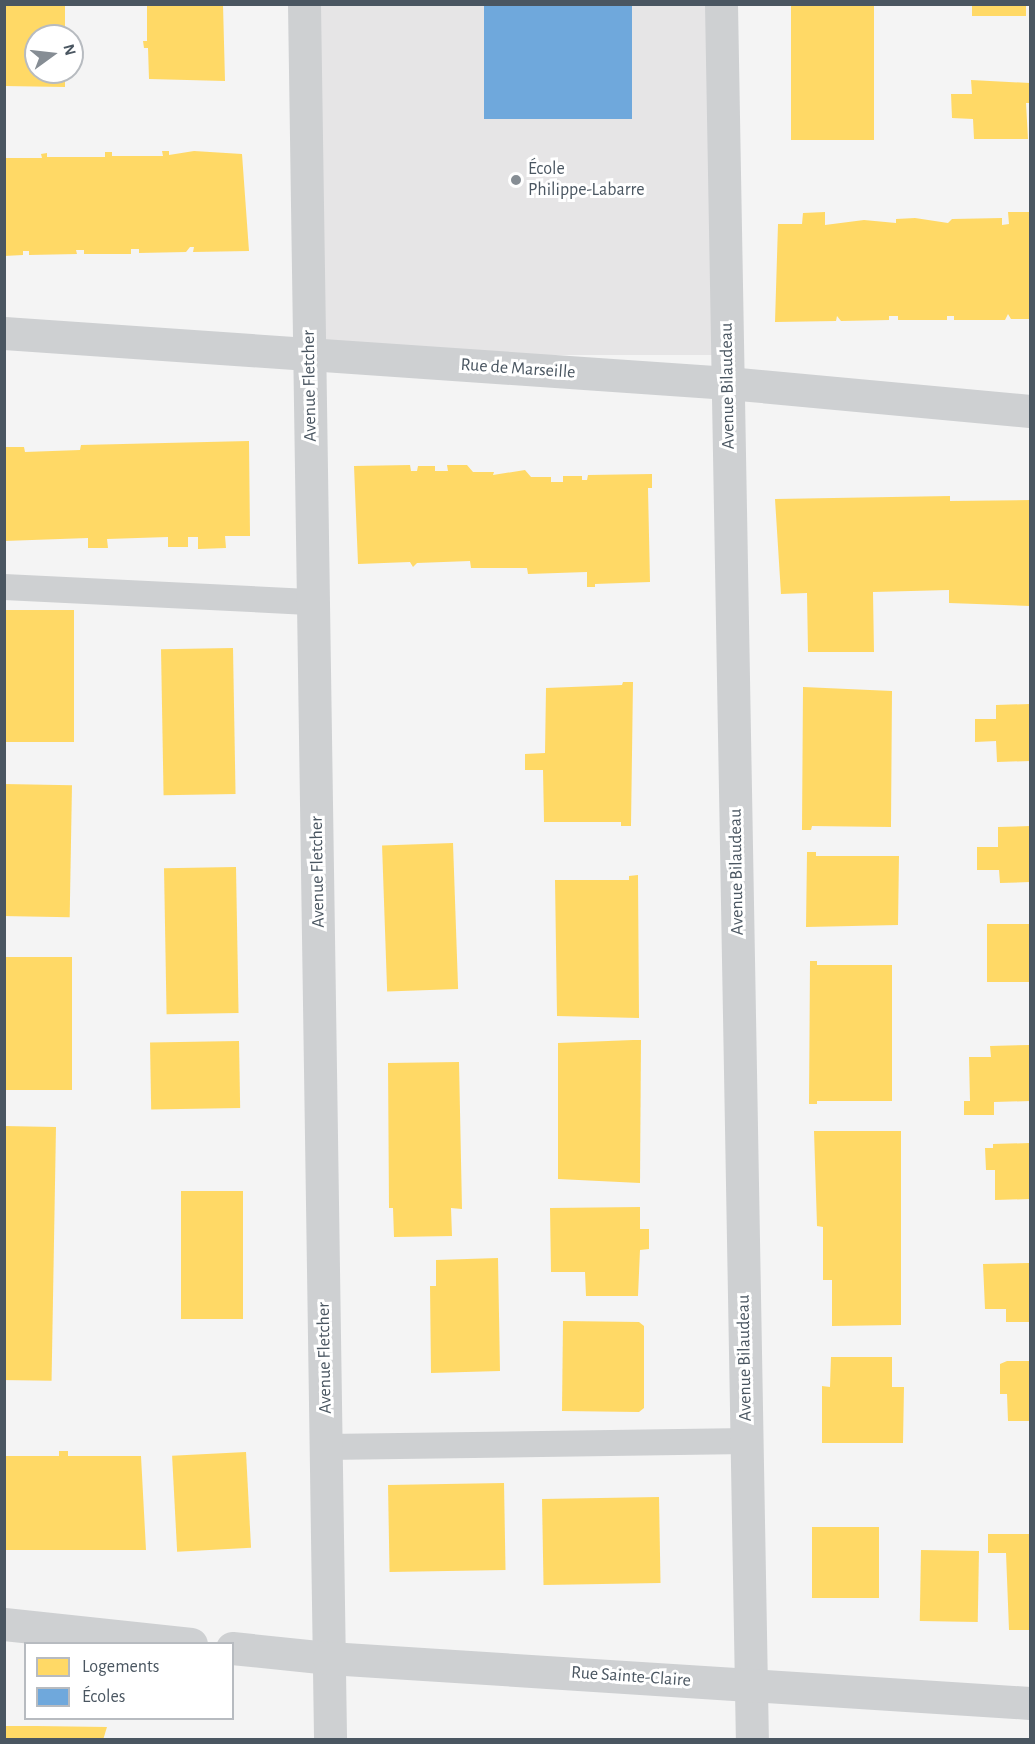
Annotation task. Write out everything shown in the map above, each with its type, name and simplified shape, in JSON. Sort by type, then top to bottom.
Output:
[{"type":"street","name":"Avenue Fletcher","points":[[304,4],[330,1740]]},
{"type":"street","name":"Avenue Bilaudeau","points":[[721,4],[752,1740]]},
{"type":"street","name":"Rue de Marseille","points":[[4,333],[728,383],[1030,411]]},
{"type":"street","points":[[4,1623],[173,1642]]},
{"type":"street","name":"Rue Sainte-Claire","points":[[234,1648],[329,1658],[1030,1703]]},
{"type":"lane","points":[[4,587],[314,602]]},
{"type":"lane","points":[[326,1447],[747,1441]]},
{"type":"shaded area","name":"École Philippe-Labarre","points":[[304,5],[722,5],[722,355],[304,355]]},
{"type":"building: Logements","points":[[4,4],[65,5],[65,24],[24,24],[24,84],[65,84],[65,87],[4,86]]},
{"type":"building: Logements","points":[[147,4],[223,4],[225,81],[149,79],[148,48],[144,48],[143,41],[147,41]]},
{"type":"building: Logements","points":[[791,4],[874,4],[874,140],[791,140]]},
{"type":"building: Logements","points":[[972,4],[1026,4],[1026,16],[972,16]]},
{"type":"building: Logements","points":[[971,80],[1030,83],[1030,103],[1026,103],[1028,139],[974,139],[973,119],[952,118],[951,94],[972,94]]},
{"type":"building: Logements","points":[[162,151],[169,151],[169,155],[194,151],[242,154],[249,251],[193,252],[194,247],[190,247],[186,252],[139,253],[139,249],[131,249],[131,254],[84,254],[84,250],[76,250],[77,254],[29,255],[29,251],[23,251],[23,255],[4,256],[4,158],[42,158],[41,154],[47,153],[47,157],[105,157],[105,152],[112,152],[112,156],[163,156]]},
{"type":"building: Logements","points":[[825,212],[825,225],[864,220],[896,223],[896,219],[915,218],[948,223],[952,219],[1002,218],[1002,225],[1009,224],[1008,212],[1030,212],[1030,319],[1011,319],[1008,314],[1005,320],[954,320],[954,316],[947,316],[947,320],[898,320],[898,316],[889,316],[889,320],[841,321],[837,316],[836,321],[775,322],[778,224],[802,224],[803,213]]},
{"type":"building: Logements","points":[[249,441],[250,536],[225,536],[226,548],[198,549],[198,537],[188,537],[188,547],[168,547],[168,537],[107,539],[108,548],[88,548],[88,538],[4,541],[4,447],[24,447],[25,452],[80,450],[81,445]]},
{"type":"building: Logements","points":[[410,465],[411,471],[417,471],[418,466],[435,466],[435,471],[448,471],[447,465],[467,465],[473,472],[494,472],[493,475],[525,470],[531,477],[551,477],[551,482],[563,482],[563,476],[582,476],[582,480],[587,480],[588,475],[652,474],[652,488],[648,488],[650,582],[595,584],[595,587],[587,587],[587,572],[528,574],[527,568],[471,568],[470,561],[417,563],[413,567],[410,562],[358,564],[354,466]]},
{"type":"building: Logements","points":[[950,496],[950,501],[1030,500],[1030,606],[949,603],[949,590],[873,592],[874,652],[808,652],[807,593],[781,594],[775,499]]},
{"type":"building: Logements","points":[[4,610],[74,610],[74,742],[4,742]]},
{"type":"building: Logements","points":[[233,648],[236,794],[164,795],[161,649]]},
{"type":"building: Logements","points":[[623,682],[633,682],[631,826],[621,826],[621,822],[544,822],[543,770],[525,770],[525,754],[545,753],[546,688],[622,685]]},
{"type":"building: Logements","points":[[803,687],[892,691],[891,827],[812,826],[811,830],[802,830]]},
{"type":"building: Logements","points":[[1030,704],[1030,761],[997,762],[996,741],[975,742],[975,719],[996,719],[996,705]]},
{"type":"building: Logements","points":[[4,784],[72,785],[70,917],[4,916]]},
{"type":"building: Logements","points":[[1030,826],[1030,882],[1000,883],[999,870],[977,870],[977,847],[998,847],[998,827]]},
{"type":"building: Logements","points":[[453,843],[458,989],[387,991],[382,845]]},
{"type":"building: Logements","points":[[807,852],[816,852],[816,856],[899,856],[898,925],[806,927]]},
{"type":"building: Logements","points":[[236,867],[239,1013],[167,1014],[164,868]]},
{"type":"building: Logements","points":[[638,875],[639,1018],[557,1016],[555,880],[629,880],[629,876]]},
{"type":"building: Logements","points":[[987,924],[1030,924],[1030,982],[987,982]]},
{"type":"building: Logements","points":[[4,957],[72,957],[72,1090],[4,1090]]},
{"type":"building: Logements","points":[[810,961],[817,961],[817,965],[892,965],[892,1101],[817,1101],[817,1104],[809,1104]]},
{"type":"building: Logements","points":[[641,1040],[640,1183],[558,1179],[558,1043]]},
{"type":"building: Logements","points":[[239,1041],[240,1108],[151,1110],[150,1043]]},
{"type":"building: Logements","points":[[1030,1045],[1030,1101],[994,1102],[994,1115],[964,1115],[964,1101],[970,1101],[969,1057],[991,1057],[990,1046]]},
{"type":"building: Logements","points":[[459,1062],[462,1209],[451,1208],[452,1236],[394,1237],[393,1208],[389,1208],[388,1063]]},
{"type":"building: Logements","points":[[4,1126],[56,1127],[52,1381],[4,1380]]},
{"type":"building: Logements","points":[[814,1131],[901,1131],[901,1325],[832,1326],[832,1280],[823,1280],[823,1227],[817,1226]]},
{"type":"building: Logements","points":[[1030,1143],[1030,1199],[995,1200],[995,1170],[986,1170],[985,1148],[993,1148],[993,1144]]},
{"type":"building: Logements","points":[[181,1191],[243,1191],[243,1319],[181,1319]]},
{"type":"building: Logements","points":[[640,1207],[640,1229],[649,1229],[649,1249],[640,1250],[638,1296],[586,1296],[585,1272],[551,1272],[550,1208]]},
{"type":"building: Logements","points":[[498,1258],[500,1371],[431,1373],[430,1286],[436,1286],[436,1260]]},
{"type":"building: Logements","points":[[1030,1263],[1030,1322],[1006,1322],[1006,1309],[985,1309],[983,1264]]},
{"type":"building: Logements","points":[[563,1321],[639,1322],[644,1326],[644,1408],[639,1412],[562,1411]]},
{"type":"building: Logements","points":[[831,1357],[892,1357],[892,1387],[904,1387],[903,1443],[822,1443],[822,1386],[830,1387]]},
{"type":"building: Logements","points":[[1007,1361],[1030,1361],[1030,1421],[1008,1421],[1007,1394],[1000,1394],[1000,1364]]},
{"type":"building: Logements","points":[[59,1451],[68,1451],[68,1456],[141,1456],[146,1550],[4,1550],[4,1456],[59,1456]]},
{"type":"building: Logements","points":[[246,1452],[251,1548],[177,1552],[172,1456]]},
{"type":"building: Logements","points":[[504,1483],[506,1570],[390,1572],[388,1485]]},
{"type":"building: Logements","points":[[659,1497],[661,1583],[544,1585],[542,1499]]},
{"type":"building: Logements","points":[[812,1527],[879,1527],[879,1598],[812,1598]]},
{"type":"building: Logements","points":[[988,1534],[1030,1534],[1030,1630],[1009,1630],[1006,1553],[988,1553]]},
{"type":"building: Logements","points":[[921,1550],[979,1551],[978,1622],[920,1621]]},
{"type":"building: Logements","points":[[4,1726],[107,1727],[103,1740],[4,1740]]},
{"type":"building: Écoles","points":[[484,4],[632,4],[632,119],[484,119]]},
{"type":"place","name":"École Philippe-Labarre","points":[[516,180]]}]
